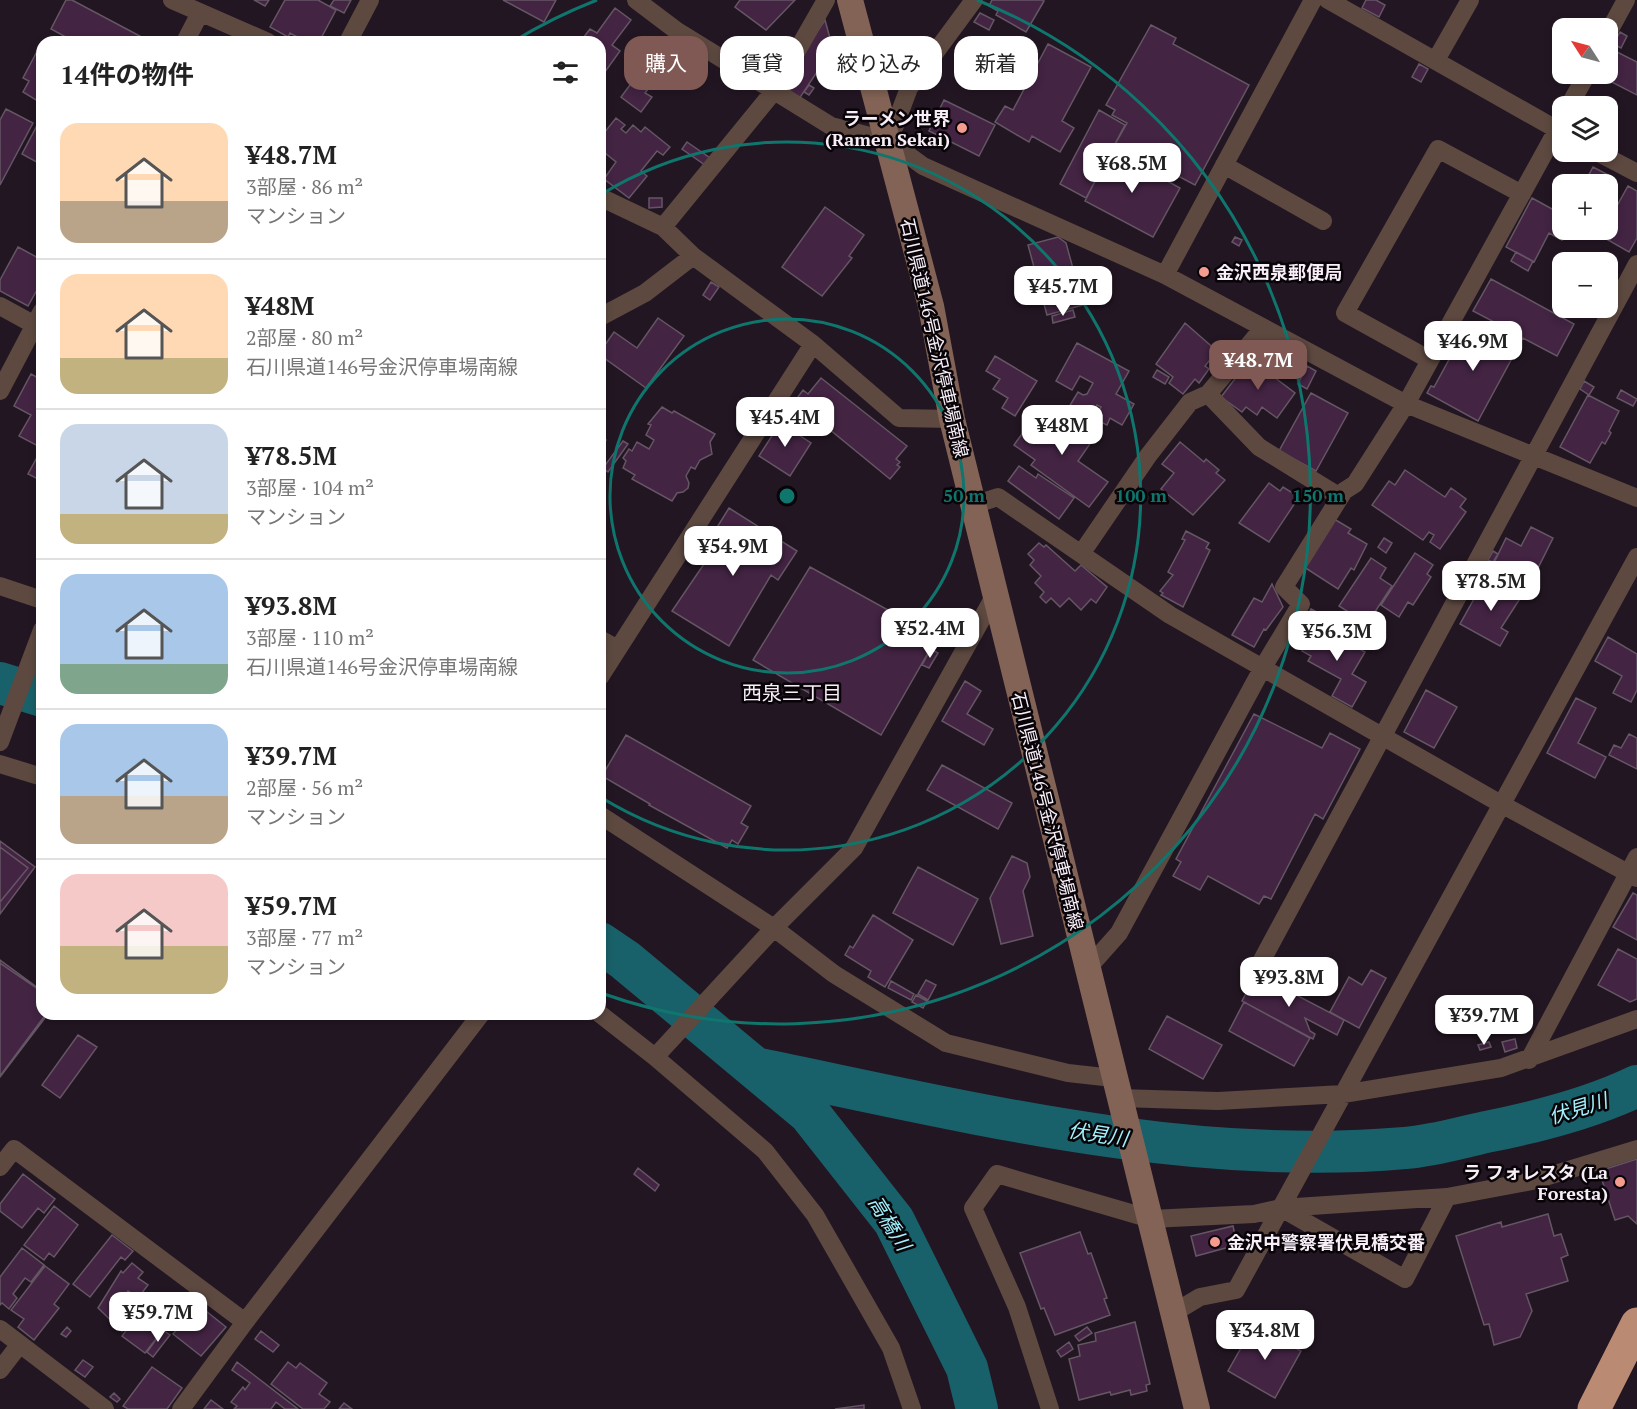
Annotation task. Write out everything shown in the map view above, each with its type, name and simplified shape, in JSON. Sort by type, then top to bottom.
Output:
[{"type":"highway","points":[[1594,1409],[1635,1333]]},
{"type":"main road","name":"石川県道146号金沢停車場南線","points":[[850,0],[889,141],[930,306],[952,419],[1116,1088],[1151,1219]]},
{"type":"main road","points":[[1151,1219],[1197,1409]]},
{"type":"street","points":[[172,0],[254,36]]},
{"type":"street","points":[[351,36],[370,0]]},
{"type":"street","points":[[636,0],[677,31],[831,126],[889,141],[923,166],[1165,275],[1406,404],[1637,498]]},
{"type":"street","points":[[663,227],[774,91],[826,0]]},
{"type":"street","points":[[889,141],[909,88],[974,0]]},
{"type":"street","points":[[1165,275],[1313,0]]},
{"type":"street","points":[[1328,0],[1552,122]]},
{"type":"street","points":[[1436,60],[1470,0]]},
{"type":"street","points":[[1616,18],[1626,0]]},
{"type":"street","points":[[188,36],[200,12]]},
{"type":"street","points":[[1087,969],[1119,933],[1262,669],[1301,604],[1284,587],[1344,491],[1355,484],[1406,404],[1552,142]]},
{"type":"street","points":[[1430,360],[1345,313],[1438,148],[1521,194]]},
{"type":"street","points":[[1616,162],[1637,173]]},
{"type":"street","points":[[1224,165],[1323,221]]},
{"type":"street","points":[[606,200],[663,227],[693,256],[813,344],[899,418],[952,419]]},
{"type":"street","points":[[606,314],[645,292],[693,256]]},
{"type":"street","points":[[1261,962],[1383,738],[1531,456],[1637,264]]},
{"type":"street","points":[[0,306],[36,320]]},
{"type":"street","points":[[1081,554],[1148,456],[1190,402],[1208,394],[1263,328]]},
{"type":"street","points":[[0,392],[36,329]]},
{"type":"street","points":[[606,667],[813,344]]},
{"type":"street","points":[[1208,394],[1259,447],[1340,497]]},
{"type":"street","points":[[973,505],[998,496],[1170,615],[1262,669],[1501,804],[1634,869],[1529,1060]]},
{"type":"street","points":[[1175,1312],[1200,1297],[1236,1290],[1637,557]]},
{"type":"street","points":[[0,586],[36,598]]},
{"type":"street","points":[[660,1052],[770,931],[854,848],[995,595]]},
{"type":"street","points":[[606,642],[618,649]]},
{"type":"street","points":[[0,742],[36,646]]},
{"type":"street","points":[[0,764],[36,775]]},
{"type":"street","points":[[606,819],[834,974],[946,1043],[1068,1073],[1116,1088],[1218,1101],[1344,1094],[1502,1068],[1637,1019]]},
{"type":"street","points":[[606,1018],[660,1052],[765,1151],[815,1215],[891,1348],[912,1409]]},
{"type":"street","points":[[181,1409],[476,1020]]},
{"type":"street","points":[[0,1167],[14,1149],[245,1322]]},
{"type":"street","points":[[1050,1409],[1017,1306],[973,1208],[997,1174],[1151,1219],[1254,1214],[1286,1202],[1447,1197],[1532,1181],[1637,1149]]},
{"type":"street","points":[[1286,1202],[1405,1278],[1447,1197]]},
{"type":"street","points":[[0,1329],[105,1409]]},
{"type":"street","points":[[0,1370],[20,1344]]},
{"type":"building","points":[[66,0],[72,0],[140,36],[64,36],[51,29]]},
{"type":"building","points":[[254,0],[269,0],[265,6]]},
{"type":"building","points":[[285,0],[318,0],[336,10],[322,36],[296,36],[290,33],[286,36],[270,27]]},
{"type":"building","points":[[334,0],[351,0],[344,13],[330,6]]},
{"type":"building","points":[[503,0],[556,0],[544,22]]},
{"type":"building","points":[[740,0],[795,0],[766,30],[735,7]]},
{"type":"building","points":[[992,0],[1044,1],[1026,32],[996,15],[998,11],[989,6]]},
{"type":"building","points":[[1366,0],[1376,0],[1385,5],[1379,17],[1362,8]]},
{"type":"building","points":[[615,8],[631,20],[612,45],[620,51],[606,70],[606,36],[585,36],[590,29],[597,33]]},
{"type":"building","points":[[980,13],[994,20],[989,30],[974,22]]},
{"type":"building","points":[[825,20],[829,36],[816,36],[816,74],[799,99],[786,90],[804,90],[804,51]]},
{"type":"building","points":[[1151,25],[1176,38],[1173,44],[1249,85],[1195,185],[1144,158],[1141,164],[1113,148],[1127,123],[1112,115],[1115,110],[1106,105]]},
{"type":"building","points":[[1620,32],[1627,36],[1621,48],[1618,46]]},
{"type":"building","points":[[1048,44],[1091,67],[1062,121],[1074,128],[1060,152],[1032,136],[1029,142],[995,122],[1005,106],[1013,110],[1024,90],[1038,90],[1038,63]]},
{"type":"building","points":[[1618,52],[1637,62],[1637,95],[1616,84],[1618,84]]},
{"type":"building","points":[[36,53],[36,100],[23,92],[29,81],[23,78]]},
{"type":"building","points":[[1419,64],[1428,69],[1421,82],[1412,77]]},
{"type":"building","points":[[809,85],[814,88],[809,95],[804,92]]},
{"type":"building","points":[[626,90],[647,90],[645,93],[652,97],[641,112],[621,97]]},
{"type":"building","name":"ラーメン世界 (Ramen Sekai)","points":[[944,100],[995,125],[979,156],[929,131]]},
{"type":"building","points":[[6,109],[33,123],[0,185],[0,120]]},
{"type":"building","points":[[1099,110],[1125,125],[1086,198],[1060,184]]},
{"type":"building","points":[[616,118],[625,125],[621,129],[626,133],[633,125],[641,132],[645,127],[670,147],[663,155],[657,151],[641,171],[647,176],[629,198],[606,181],[606,176],[616,162],[606,154],[606,130]]},
{"type":"building","points":[[36,127],[36,162],[22,154]]},
{"type":"building","points":[[687,142],[710,158],[705,165],[682,149]]},
{"type":"building","points":[[1111,150],[1180,188],[1153,237],[1085,201]]},
{"type":"building","points":[[1593,167],[1606,174],[1589,174]]},
{"type":"building","points":[[1628,186],[1637,191],[1637,238],[1629,252],[1608,240],[1618,240],[1618,204]]},
{"type":"building","points":[[649,198],[662,198],[662,207],[649,208]]},
{"type":"building","points":[[1532,198],[1552,209],[1552,235],[1549,233],[1534,262],[1506,247]]},
{"type":"building","points":[[825,207],[864,235],[849,256],[852,258],[822,296],[782,267]]},
{"type":"building","points":[[1058,237],[1066,243],[1083,305],[1047,315],[1028,245]]},
{"type":"building","points":[[1058,237],[1066,243],[1083,305],[1047,315],[1028,245]]},
{"type":"building","points":[[1235,237],[1242,240],[1239,246],[1232,242]]},
{"type":"building","points":[[18,247],[36,257],[36,292],[28,306],[0,291],[0,280]]},
{"type":"building","points":[[1516,252],[1533,261],[1528,271],[1511,261]]},
{"type":"building","points":[[1491,279],[1552,312],[1552,318],[1563,318],[1574,324],[1557,356],[1523,338],[1520,342],[1497,330],[1500,325],[1473,311]]},
{"type":"building","points":[[711,282],[719,287],[710,300],[703,295]]},
{"type":"building","points":[[1073,310],[1075,317],[1053,323],[1052,316]]},
{"type":"building","points":[[658,318],[684,336],[646,388],[606,359],[606,343],[614,332],[637,348]]},
{"type":"building","points":[[1185,323],[1217,351],[1205,366],[1209,369],[1199,383],[1195,379],[1183,394],[1169,383],[1173,377],[1156,364]]},
{"type":"building","points":[[1469,323],[1517,349],[1478,421],[1427,393],[1431,386],[1434,387]]},
{"type":"building","points":[[1077,343],[1129,371],[1116,394],[1134,404],[1122,425],[1110,418],[1107,425],[1094,419],[1101,407],[1097,405],[1090,418],[1069,407],[1078,392],[1083,395],[1087,394],[1093,383],[1080,376],[1072,390],[1056,381]]},
{"type":"building","points":[[995,356],[1037,381],[1015,416],[1002,408],[1008,398],[993,389],[1000,379],[986,371]]},
{"type":"building","points":[[1250,359],[1295,393],[1277,418],[1262,407],[1257,415],[1246,407],[1242,412],[1221,397]]},
{"type":"building","points":[[1307,366],[1316,371],[1307,389],[1298,384]]},
{"type":"building","points":[[1157,370],[1169,377],[1165,384],[1153,377]]},
{"type":"building","points":[[31,374],[36,377],[36,445],[19,436],[31,415],[14,406]]},
{"type":"building","points":[[821,378],[907,446],[896,459],[900,462],[897,465],[900,467],[890,479],[795,401],[803,390],[808,394]]},
{"type":"building","points":[[1584,381],[1594,387],[1589,395],[1580,389]]},
{"type":"building","points":[[1621,390],[1637,399],[1633,406],[1617,398]]},
{"type":"building","points":[[1311,393],[1348,413],[1316,471],[1279,451]]},
{"type":"building","points":[[1588,395],[1619,411],[1605,444],[1602,442],[1590,463],[1560,447]]},
{"type":"building","points":[[662,407],[672,413],[674,411],[715,434],[710,442],[712,454],[700,460],[695,469],[691,467],[686,476],[689,483],[688,488],[677,493],[672,501],[632,479],[635,475],[623,468],[626,461],[623,458],[629,449],[632,451],[637,442],[649,449],[654,440],[646,435],[651,425],[648,424]]},
{"type":"building","points":[[1039,410],[1055,422],[1047,433],[1053,436],[1069,414],[1081,423],[1078,427],[1094,438],[1078,461],[1108,482],[1089,507],[1031,465],[1035,460],[1014,445]]},
{"type":"building","points":[[782,420],[801,432],[799,435],[811,443],[790,476],[759,456]]},
{"type":"building","points":[[623,441],[628,444],[608,472],[606,464]]},
{"type":"building","points":[[1180,442],[1204,462],[1206,459],[1219,470],[1216,473],[1225,480],[1193,515],[1161,489],[1174,473],[1162,464]]},
{"type":"building","points":[[36,459],[36,478],[28,474]]},
{"type":"building","points":[[1019,466],[1036,478],[1038,474],[1074,498],[1059,519],[1008,481]]},
{"type":"building","points":[[1405,470],[1445,497],[1451,488],[1466,499],[1460,507],[1466,512],[1440,549],[1430,542],[1434,535],[1429,532],[1423,540],[1372,505],[1389,481],[1395,485]]},
{"type":"building","points":[[1269,483],[1280,491],[1283,487],[1299,497],[1269,542],[1239,523]]},
{"type":"building","points":[[729,508],[797,551],[778,580],[771,575],[729,646],[672,611],[719,542],[711,537]]},
{"type":"building","points":[[1334,519],[1351,529],[1348,533],[1367,544],[1354,570],[1351,568],[1338,589],[1304,567]]},
{"type":"building","points":[[1531,527],[1553,538],[1529,586],[1492,567],[1506,538],[1521,546]]},
{"type":"building","points":[[1186,531],[1209,543],[1206,548],[1210,550],[1183,607],[1161,595],[1163,593],[1160,591],[1173,575],[1168,572],[1185,540],[1182,539]]},
{"type":"building","points":[[1384,538],[1392,543],[1386,553],[1378,547]]},
{"type":"building","points":[[1039,543],[1044,547],[1046,545],[1075,571],[1081,565],[1107,587],[1096,603],[1091,599],[1081,610],[1069,598],[1060,607],[1051,598],[1046,603],[1040,597],[1044,592],[1035,583],[1041,576],[1030,565],[1034,560],[1028,554]]},
{"type":"building","points":[[1039,543],[1044,547],[1046,545],[1075,571],[1081,565],[1107,587],[1096,603],[1091,599],[1081,610],[1069,598],[1060,607],[1051,598],[1046,603],[1040,597],[1044,592],[1035,583],[1041,576],[1030,565],[1034,560],[1028,554]]},
{"type":"building","points":[[1493,551],[1498,554],[1493,562],[1488,560]]},
{"type":"building","points":[[1415,553],[1433,565],[1427,574],[1431,577],[1413,605],[1408,602],[1399,617],[1381,605]]},
{"type":"building","points":[[1371,558],[1386,568],[1380,578],[1392,586],[1367,624],[1339,606]]},
{"type":"building","points":[[810,567],[937,637],[881,735],[753,660]]},
{"type":"building","points":[[1498,579],[1511,586],[1509,590],[1521,597],[1501,628],[1508,632],[1500,646],[1460,624],[1479,590],[1484,593],[1490,581],[1495,584]]},
{"type":"building","points":[[1272,584],[1283,607],[1266,630],[1264,629],[1254,647],[1232,635],[1254,598],[1262,602]]},
{"type":"building","points":[[1311,609],[1334,621],[1332,626],[1324,622],[1323,625],[1307,617]]},
{"type":"building","points":[[1316,626],[1332,635],[1335,631],[1349,638],[1347,642],[1365,652],[1352,674],[1366,682],[1352,707],[1332,696],[1341,679],[1308,661],[1311,656],[1302,651]]},
{"type":"building","points":[[1608,637],[1637,654],[1637,690],[1631,702],[1613,693],[1622,676],[1595,661]]},
{"type":"building","points":[[931,649],[938,653],[929,668],[922,665]]},
{"type":"building","points":[[965,681],[981,691],[967,714],[993,729],[984,745],[942,721]]},
{"type":"building","points":[[1426,690],[1457,707],[1434,748],[1404,732]]},
{"type":"building","points":[[1576,698],[1596,708],[1578,743],[1606,757],[1595,778],[1547,753]]},
{"type":"building","points":[[1254,714],[1322,748],[1330,733],[1360,749],[1323,819],[1315,814],[1271,899],[1264,896],[1259,904],[1208,876],[1200,890],[1173,876],[1181,862],[1176,859]]},
{"type":"building","points":[[1629,734],[1637,738],[1637,769],[1609,755],[1614,745],[1621,748]]},
{"type":"building","points":[[626,735],[751,806],[741,823],[748,827],[738,844],[732,840],[727,848],[606,778],[606,769]]},
{"type":"building","points":[[942,765],[1012,803],[998,829],[927,790]]},
{"type":"building","points":[[0,841],[35,867],[0,914]]},
{"type":"building","points":[[0,847],[28,868],[0,902]]},
{"type":"building","points":[[1012,856],[1027,863],[1030,877],[1023,891],[1033,936],[1001,944],[990,898]]},
{"type":"building","points":[[918,867],[978,899],[953,945],[893,913]]},
{"type":"building","points":[[1633,893],[1637,895],[1637,940],[1613,927]]},
{"type":"building","points":[[873,915],[913,940],[885,987],[868,977],[871,971],[845,955],[850,946],[853,948]]},
{"type":"building","points":[[1618,949],[1637,959],[1637,999],[1630,1002],[1598,985]]},
{"type":"building","points":[[0,960],[36,987],[36,1020],[42,1020],[0,1076]]},
{"type":"building","points":[[0,963],[36,988],[36,1020],[43,1020],[0,1077]]},
{"type":"building","points":[[1371,970],[1386,978],[1359,1028],[1330,1012],[1349,977],[1362,985]]},
{"type":"building","points":[[1256,974],[1344,1020],[1337,1035],[1305,1018],[1310,1031],[1315,1034],[1313,1039],[1242,1001]]},
{"type":"building","points":[[1256,974],[1344,1020],[1337,1035],[1305,1018],[1310,1031],[1315,1034],[1313,1039],[1242,1001]]},
{"type":"building","points":[[926,980],[936,985],[928,1000],[918,994]]},
{"type":"building","points":[[891,981],[914,994],[911,1000],[888,988]]},
{"type":"building","points":[[916,995],[927,1001],[923,1008],[912,1002]]},
{"type":"building","points":[[1244,1002],[1310,1038],[1294,1066],[1229,1031]]},
{"type":"building","points":[[1167,1016],[1222,1045],[1203,1079],[1149,1049]]},
{"type":"building","points":[[78,1035],[97,1047],[60,1098],[42,1085]]},
{"type":"building","points":[[1515,1039],[1517,1048],[1505,1052],[1502,1042]]},
{"type":"building","points":[[1489,1042],[1491,1047],[1480,1050],[1478,1045]]},
{"type":"building","name":"ラ フォレスタ (La Foresta)","points":[[1637,1159],[1637,1224],[1628,1216],[1615,1220],[1599,1171]]},
{"type":"building","points":[[638,1168],[659,1185],[655,1191],[634,1174]]},
{"type":"building","points":[[23,1174],[55,1199],[44,1213],[38,1208],[22,1228],[0,1211],[0,1204]]},
{"type":"building","points":[[54,1206],[78,1225],[54,1257],[49,1253],[44,1260],[24,1245]]},
{"type":"building","points":[[1548,1214],[1554,1236],[1561,1234],[1568,1255],[1561,1258],[1568,1281],[1526,1294],[1532,1311],[1520,1337],[1494,1345],[1489,1324],[1484,1325],[1456,1236],[1501,1222],[1502,1227]]},
{"type":"building","name":"金沢中警察署伏見橋交番","points":[[1233,1226],[1237,1245],[1196,1256],[1191,1236]]},
{"type":"building","points":[[1080,1232],[1088,1254],[1091,1253],[1107,1298],[1104,1299],[1110,1315],[1055,1335],[1044,1308],[1041,1309],[1020,1253]]},
{"type":"building","points":[[112,1235],[133,1251],[125,1260],[121,1257],[90,1297],[73,1284]]},
{"type":"building","points":[[22,1248],[44,1265],[31,1282],[25,1278],[13,1294],[17,1298],[9,1309],[2,1303],[0,1305],[0,1277]]},
{"type":"building","points":[[132,1263],[143,1272],[138,1278],[148,1285],[138,1298],[128,1291],[123,1298],[131,1304],[129,1306],[133,1309],[130,1312],[134,1315],[122,1331],[98,1308],[121,1271],[123,1273]]},
{"type":"building","points":[[45,1266],[69,1284],[54,1304],[59,1308],[34,1340],[18,1327],[24,1319],[11,1310]]},
{"type":"building","points":[[152,1295],[174,1311],[170,1315],[173,1317],[145,1353],[122,1336]]},
{"type":"building","points":[[191,1299],[226,1327],[201,1356],[173,1334],[185,1320],[178,1315]]},
{"type":"building","points":[[1135,1322],[1150,1384],[1146,1385],[1147,1391],[1131,1395],[1130,1390],[1111,1395],[1110,1392],[1079,1400],[1069,1359],[1080,1356],[1078,1345],[1096,1341],[1095,1333]]},
{"type":"building","points":[[1254,1325],[1301,1351],[1275,1398],[1228,1371]]},
{"type":"building","points":[[67,1327],[71,1331],[66,1337],[61,1334]]},
{"type":"building","points":[[1087,1327],[1092,1333],[1079,1341],[1075,1336]]},
{"type":"building","points":[[163,1330],[170,1335],[153,1357],[147,1352]]},
{"type":"building","points":[[261,1331],[279,1345],[273,1352],[255,1339]]},
{"type":"building","points":[[1069,1342],[1073,1349],[1061,1357],[1057,1351]]},
{"type":"building","points":[[83,1360],[93,1367],[85,1377],[75,1370]]},
{"type":"building","points":[[237,1362],[298,1409],[285,1409],[276,1402],[271,1409],[234,1409],[237,1406],[231,1402],[243,1387],[245,1390],[250,1383],[232,1370]]},
{"type":"building","points":[[288,1362],[296,1368],[300,1363],[327,1383],[319,1394],[330,1402],[324,1409],[303,1409],[271,1384]]},
{"type":"building","points":[[152,1367],[182,1388],[167,1409],[128,1409],[123,1406]]},
{"type":"building","points":[[114,1393],[120,1399],[117,1402],[110,1397]]},
{"type":"building","points":[[211,1400],[223,1409],[204,1409]]},
{"type":"building","points":[[344,1403],[352,1409],[339,1409]]},
{"type":"building","points":[[864,1405],[864,1409],[835,1409]]},
{"type":"waterway","name":"伏見川","points":[[0,683],[36,694]]},
{"type":"waterway","name":"高橋川","points":[[606,947],[625,960],[809,1113],[894,1221],[967,1368],[977,1409]]},
{"type":"waterway","name":"伏見川","points":[[755,1068],[916,1102],[1078,1132],[1160,1143],[1241,1150],[1323,1152],[1405,1148],[1435,1144],[1563,1114],[1637,1086]]},
{"type":"place","name":"ラーメン世界 (Ramen Sekai)","points":[[962,128]]},
{"type":"place","name":"金沢西泉郵便局","points":[[1204,272]]},
{"type":"place","name":"ラ フォレスタ (La Foresta)","points":[[1620,1182]]},
{"type":"place","name":"金沢中警察署伏見橋交番","points":[[1215,1242]]},
{"type":"district","name":"西泉三丁目","points":[[792,692]]}]
